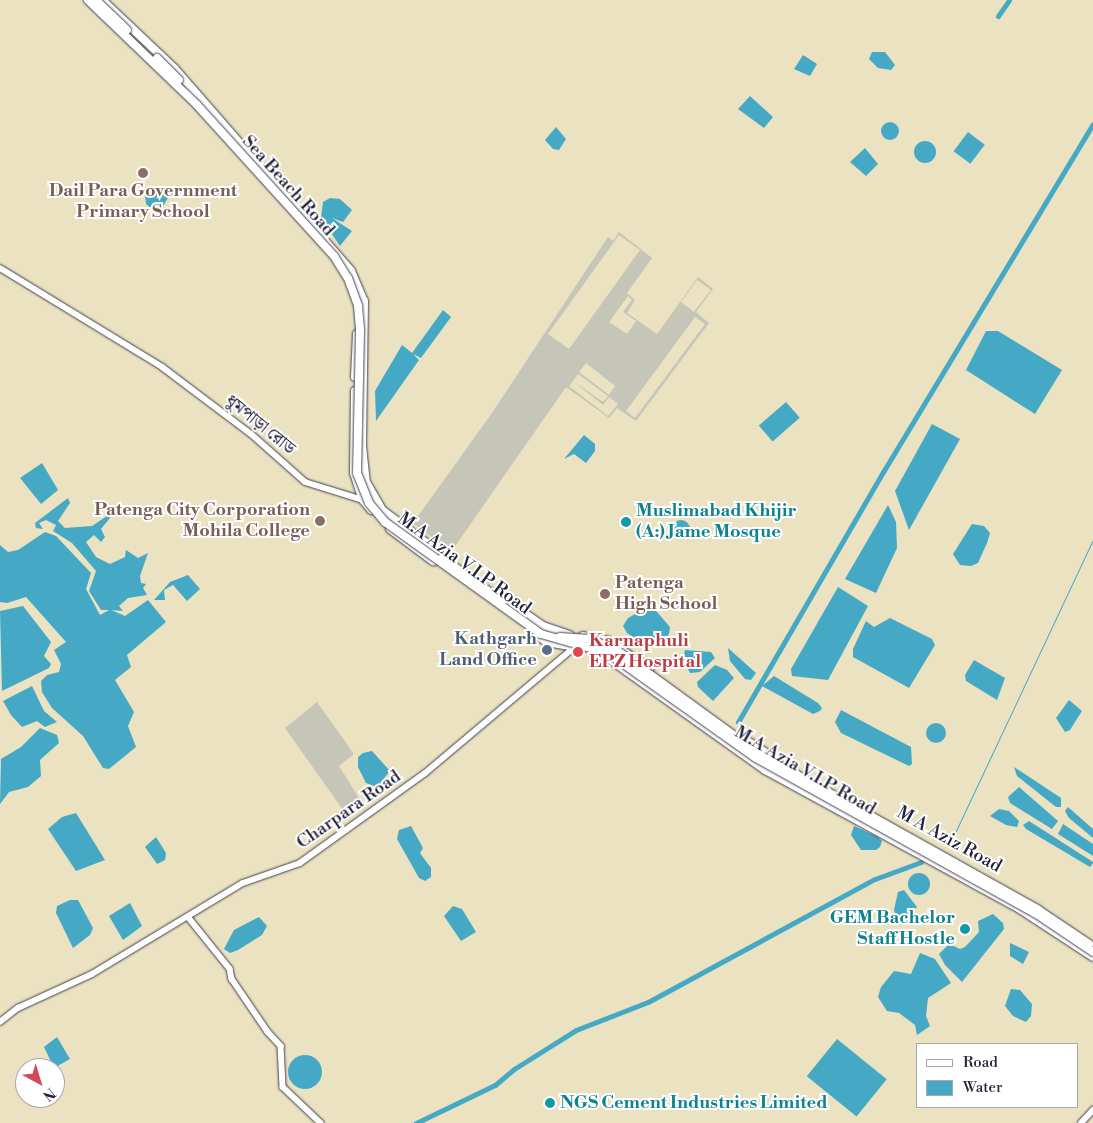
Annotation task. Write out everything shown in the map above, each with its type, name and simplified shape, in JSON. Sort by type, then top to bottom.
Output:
[{"type":"main road","name":"Sea Beach Road","points":[[86,0],[193,104],[344,275],[355,304],[357,326],[354,444]]},
{"type":"main road","points":[[86,0],[197,105],[334,256],[348,278],[358,306],[360,330],[357,473],[369,503],[385,522],[541,634],[608,653],[756,758],[1034,913],[1093,952]]},
{"type":"main road","points":[[96,0],[214,118],[336,254],[352,278],[362,304],[359,462],[368,498],[389,520],[545,631],[565,638],[589,639],[618,652],[758,753],[1037,909],[1093,945]]},
{"type":"main road","name":"Sea Beach Road","points":[[102,0],[174,68],[352,271],[364,301],[366,331],[362,446]]},
{"type":"main road","name":"ধুমপাড়া রোড","points":[[0,268],[137,351],[251,434],[305,482],[368,498]]},
{"type":"main road","name":"M.A Azia V.I.P Road","points":[[354,444],[354,473],[368,498],[397,535],[533,632],[548,642],[576,647],[607,657],[765,770],[1020,909],[1093,957]]},
{"type":"main road","name":"M.A Azia V.I.P Road","points":[[362,446],[363,468],[368,498],[392,519],[543,626],[557,633],[585,636]]},
{"type":"main road","name":"M A Aziz Road","points":[[585,636],[618,646],[761,751],[1038,907],[1093,945]]},
{"type":"street","name":"Charpara Road","points":[[0,1022],[18,1008],[78,981],[189,918],[242,884],[300,862],[424,774],[576,647],[585,636]]},
{"type":"street","points":[[189,918],[230,969],[232,979],[268,1032],[281,1046],[283,1087],[321,1123]]},
{"type":"street","points":[[1081,1123],[1093,1110]]},
{"type":"shaded area","points":[[619,232],[652,258],[627,293],[635,300],[627,313],[657,334],[698,277],[713,289],[696,312],[709,323],[636,421],[617,408],[609,418],[566,387],[451,552],[413,523],[492,413],[608,237],[613,241]],"holes":[[[619,235],[640,250],[569,349],[548,334]],[[697,280],[711,290],[694,312],[681,302]],[[628,296],[632,300],[623,312],[636,321],[627,334],[609,322]],[[695,317],[705,324],[635,418],[626,411]],[[586,363],[615,386],[609,395],[579,372]],[[578,374],[608,396],[603,402],[573,381]],[[573,381],[603,405],[609,397],[618,404],[608,416],[569,386]]]},
{"type":"shaded area","points":[[317,702],[354,754],[339,766],[364,806],[348,817],[285,728]]},
{"type":"water","points":[[872,52],[885,52],[895,65],[891,70],[878,68],[869,59]]},
{"type":"water","points":[[803,55],[817,64],[810,76],[794,69]]},
{"type":"water","points":[[750,96],[773,117],[764,128],[738,109]]},
{"type":"water","points":[[886,122],[894,122],[899,127],[897,138],[886,140],[881,135],[881,127]]},
{"type":"water","points":[[556,127],[566,139],[559,150],[553,149],[545,140]]},
{"type":"water","points":[[968,132],[985,145],[970,164],[954,151]]},
{"type":"water","points":[[925,141],[933,144],[936,152],[933,160],[925,163],[917,160],[914,152],[917,144]]},
{"type":"water","points":[[865,148],[878,164],[866,176],[850,162]]},
{"type":"water","points":[[151,190],[161,191],[169,196],[161,210],[153,210],[146,204],[145,195]]},
{"type":"water","points":[[330,198],[340,199],[352,210],[343,222],[332,218],[352,231],[340,246],[321,218],[323,202]]},
{"type":"water","points":[[443,310],[451,317],[421,358],[413,354],[419,360],[376,421],[375,391],[402,345],[412,353]]},
{"type":"water","points":[[986,331],[998,331],[1062,370],[1035,414],[966,370]]},
{"type":"water","points":[[786,402],[800,418],[773,441],[759,426]]},
{"type":"water","points":[[932,424],[960,439],[909,530],[895,491]]},
{"type":"water","points":[[584,435],[595,444],[595,451],[586,463],[574,454],[564,459]]},
{"type":"water","points":[[42,463],[58,490],[41,504],[20,478]]},
{"type":"water","points":[[68,498],[70,503],[58,521],[65,528],[92,526],[107,516],[110,518],[101,529],[105,537],[101,542],[94,535],[86,542],[96,557],[110,564],[125,557],[126,550],[138,558],[148,553],[140,576],[141,583],[146,584],[143,588],[147,595],[128,598],[119,606],[123,611],[111,610],[125,616],[148,600],[166,622],[127,655],[131,667],[115,680],[134,712],[128,726],[136,747],[109,769],[103,768],[83,736],[52,708],[42,692],[41,681],[47,675],[59,672],[61,664],[54,650],[66,642],[26,597],[7,603],[0,602],[0,545],[8,552],[18,550],[45,532],[56,536],[91,573],[86,589],[100,615],[109,610],[101,610],[89,591],[96,571],[72,543],[53,531],[56,525],[46,520],[39,523],[43,529],[36,528],[35,523]]},
{"type":"water","points":[[888,505],[896,522],[897,548],[876,593],[845,579]]},
{"type":"water","points":[[681,520],[687,523],[690,529],[687,535],[681,538],[675,535],[672,529],[675,523]]},
{"type":"water","points":[[972,524],[984,526],[990,533],[978,563],[971,566],[960,565],[953,554]]},
{"type":"water","points":[[188,575],[200,589],[187,601],[173,585],[164,590],[165,600],[154,600],[170,582]]},
{"type":"water","points":[[838,587],[868,606],[828,680],[792,676],[791,669]]},
{"type":"water","points":[[651,605],[670,627],[669,634],[662,642],[648,647],[627,633],[623,626],[628,618]]},
{"type":"water","points":[[23,606],[51,642],[44,656],[51,664],[49,668],[2,691],[0,611]]},
{"type":"water","points":[[890,618],[932,639],[935,645],[909,688],[853,657],[853,649],[866,621],[874,627]]},
{"type":"water","points":[[728,648],[756,673],[751,680],[745,679],[730,661]]},
{"type":"water","points":[[685,650],[711,652],[715,658],[700,672],[690,673],[683,659]]},
{"type":"water","points":[[974,660],[1005,678],[997,700],[966,681],[965,675]]},
{"type":"water","points":[[715,665],[727,670],[734,678],[713,701],[698,687],[697,682]]},
{"type":"water","points":[[774,676],[818,703],[822,708],[820,711],[813,714],[762,686]]},
{"type":"water","points":[[32,686],[44,711],[57,722],[45,727],[37,721],[22,727],[11,715],[3,701]]},
{"type":"water","points":[[1069,700],[1082,711],[1070,730],[1065,732],[1056,718]]},
{"type":"water","points":[[841,710],[911,747],[912,764],[909,766],[841,733],[835,722]]},
{"type":"water","points":[[936,723],[943,726],[946,733],[943,740],[936,743],[929,740],[926,733],[929,726]]},
{"type":"water","points":[[40,728],[57,735],[59,743],[40,760],[41,776],[28,787],[9,792],[0,804],[1,759],[21,747]]},
{"type":"water","points":[[372,751],[390,771],[377,787],[366,783],[358,767],[358,757],[363,753]]},
{"type":"water","points":[[1014,767],[1061,798],[1061,807],[1056,807],[1017,776]]},
{"type":"water","points":[[1019,787],[1058,821],[1052,829],[1010,803],[1008,797]]},
{"type":"water","points":[[1068,807],[1093,829],[1093,838],[1069,818],[1065,811]]},
{"type":"water","points":[[999,809],[1009,811],[1019,821],[1017,827],[1006,825],[990,816]]},
{"type":"water","points":[[76,813],[105,860],[76,871],[48,829],[62,817]]},
{"type":"water","points":[[1029,821],[1093,863],[1090,867],[1026,829],[1023,825]]},
{"type":"water","points":[[1063,824],[1093,844],[1093,856],[1058,834]]},
{"type":"water","points":[[411,826],[423,848],[420,853],[431,868],[431,877],[425,881],[419,878],[397,839],[399,830]]},
{"type":"water","points":[[854,826],[878,837],[882,841],[880,847],[876,850],[861,850],[851,835]]},
{"type":"water","points":[[156,837],[166,853],[165,860],[157,864],[145,847]]},
{"type":"water","points":[[915,873],[923,873],[930,880],[930,888],[923,895],[915,895],[908,888],[908,880]]},
{"type":"water","points":[[904,890],[917,907],[906,918],[895,914],[894,910],[898,892]]},
{"type":"water","points":[[70,900],[78,900],[93,928],[90,935],[73,948],[56,913],[57,906]]},
{"type":"water","points":[[130,903],[142,926],[123,940],[109,916]]},
{"type":"water","points":[[453,906],[462,909],[476,932],[461,941],[444,916]]},
{"type":"water","points":[[993,914],[1003,923],[1004,929],[962,982],[945,965],[939,954],[949,944],[960,949],[965,947],[979,932],[978,921]]},
{"type":"water","points":[[259,917],[267,926],[262,935],[230,953],[224,949],[234,930]]},
{"type":"water","points":[[1010,943],[1029,952],[1023,964],[1010,956]]},
{"type":"water","points":[[920,953],[935,959],[951,983],[928,998],[926,1016],[930,1026],[917,1035],[915,1025],[899,1013],[887,1011],[878,997],[881,987],[894,971],[911,974]]},
{"type":"water","points":[[1011,989],[1020,990],[1032,1004],[1031,1016],[1026,1022],[1013,1016],[1005,1006]]},
{"type":"water","points":[[57,1037],[70,1059],[65,1062],[65,1058],[49,1058],[44,1047]]},
{"type":"water","points":[[837,1039],[887,1079],[857,1117],[807,1076]]},
{"type":"water","points":[[305,1055],[312,1056],[317,1060],[321,1065],[321,1079],[317,1084],[312,1088],[305,1089],[298,1088],[293,1084],[289,1079],[288,1072],[289,1065],[293,1060],[298,1056]]},
{"type":"waterway","points":[[998,16],[1009,0]]},
{"type":"waterway","points":[[738,722],[883,472],[1093,124]]},
{"type":"waterway","points":[[954,835],[1093,540]]},
{"type":"waterway","points":[[416,1123],[495,1085],[514,1069],[576,1030],[648,1002],[875,879],[921,862]]},
{"type":"place","name":"Dail Para Government Primary School","points":[[143,173]]},
{"type":"place","name":"Patenga City Corporation Mohila College","points":[[320,521]]},
{"type":"place","name":"Muslimabad Khijir (A:) Jame Mosque","points":[[626,522]]},
{"type":"place","name":"Patenga High School","points":[[605,594]]},
{"type":"place","name":"Kathgarh Land Office","points":[[547,650]]},
{"type":"place","name":"Karnaphuli EPZ Hospital","points":[[578,652]]},
{"type":"place","name":"GEM Bachelor Staff Hostle","points":[[965,929]]},
{"type":"place","name":"NGS Cement Industries Limited","points":[[550,1103]]}]
